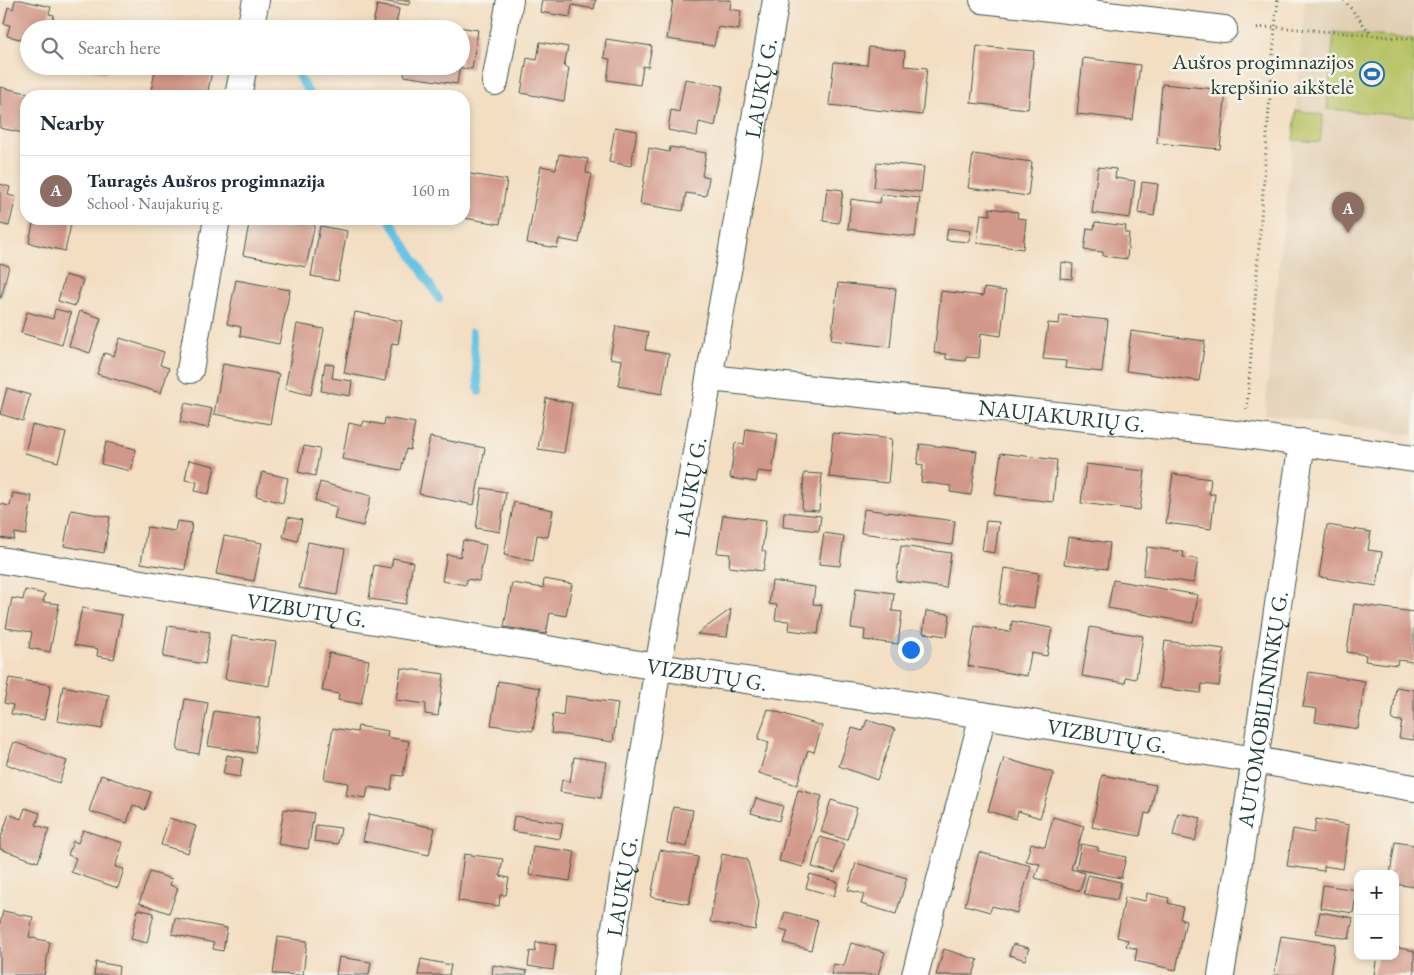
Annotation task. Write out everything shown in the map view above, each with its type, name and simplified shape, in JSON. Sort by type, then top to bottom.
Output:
[{"type":"street","points":[[252,20],[256,0]]},
{"type":"street","points":[[495,82],[510,0]]},
{"type":"street","name":"LAUKŲ G.","points":[[607,975],[658,667],[776,0]]},
{"type":"street","points":[[983,0],[1224,29]]},
{"type":"street","points":[[239,90],[242,75]]},
{"type":"street","points":[[190,370],[215,225]]},
{"type":"street","name":"NAUJAKURIŲ G.","points":[[710,378],[1245,435],[1414,459]]},
{"type":"street","name":"AUTOMOBILININKŲ G.","points":[[1221,975],[1302,442]]},
{"type":"street","name":"VIZBUTŲ G.","points":[[0,560],[658,667],[984,715],[1414,788]]},
{"type":"street","points":[[915,975],[984,715]]},
{"type":"path","points":[[1245,435],[1278,0]]},
{"type":"path","points":[[1344,0],[1372,35]]},
{"type":"path","points":[[1224,29],[1275,26],[1414,39]]},
{"type":"shaded area","points":[[1305,0],[1414,0],[1414,435],[1265,414],[1272,326],[1293,140]]},
{"type":"green space","name":"Aušros progimnazijos krepšinio aikštelė","points":[[1334,32],[1414,39],[1414,117],[1327,109]]},
{"type":"green space","points":[[1296,110],[1323,115],[1320,142],[1293,140]]},
{"type":"building","points":[[15,0],[21,0],[51,7],[49,14],[54,15],[53,20],[20,20],[20,39],[7,36],[10,25],[4,24],[8,7],[13,9]]},
{"type":"building","points":[[381,0],[410,0],[409,5]]},
{"type":"building","points":[[542,0],[596,0],[594,9],[572,5],[570,17],[540,12]]},
{"type":"building","points":[[673,0],[731,0],[730,9],[741,11],[739,30],[718,27],[714,46],[667,39]]},
{"type":"building","points":[[377,5],[399,9],[397,20],[374,20]]},
{"type":"building","points":[[470,29],[478,30],[472,69],[470,69]]},
{"type":"building","points":[[606,39],[652,46],[648,67],[643,66],[640,85],[607,80],[610,59],[604,58]]},
{"type":"building","points":[[540,42],[568,47],[564,67],[569,68],[564,101],[521,93],[527,58],[537,60]]},
{"type":"building","points":[[977,46],[1034,51],[1028,109],[971,103]]},
{"type":"building","points":[[869,47],[905,51],[904,66],[927,68],[922,115],[829,105],[834,62],[867,65]]},
{"type":"building","points":[[1083,58],[1140,65],[1133,120],[1077,114]]},
{"type":"building","points":[[154,75],[211,75],[208,90],[151,90]]},
{"type":"building","points":[[404,75],[458,75],[457,84]]},
{"type":"building","points":[[685,79],[723,86],[715,126],[699,122],[697,136],[668,130],[671,110],[679,112]]},
{"type":"building","points":[[1162,84],[1226,90],[1220,149],[1157,143]]},
{"type":"building","points":[[0,87],[20,91],[20,132],[0,128]]},
{"type":"building","points":[[615,127],[637,131],[631,166],[609,162]]},
{"type":"building","points":[[670,147],[706,153],[702,176],[709,177],[706,196],[686,193],[683,211],[640,204],[649,148],[669,152]]},
{"type":"building","points":[[559,154],[588,159],[586,173],[592,174],[579,243],[559,239],[557,248],[527,243],[541,166],[556,169]]},
{"type":"building","points":[[973,154],[1032,162],[1028,196],[968,188]]},
{"type":"building","points":[[877,162],[924,167],[921,192],[874,187]]},
{"type":"building","points":[[1098,167],[1116,169],[1115,178],[1135,181],[1130,218],[1092,213]]},
{"type":"building","points":[[470,174],[507,180],[500,224],[470,219]]},
{"type":"building","points":[[1142,182],[1158,184],[1154,216],[1138,213]]},
{"type":"building","points":[[0,184],[10,187],[8,195],[16,197],[9,226],[0,224]]},
{"type":"building","points":[[827,188],[843,190],[839,223],[823,221]]},
{"type":"building","points":[[881,194],[920,198],[915,237],[848,229],[851,199],[880,203]]},
{"type":"building","points":[[990,208],[1018,212],[1017,218],[1026,219],[1023,249],[977,243],[981,214],[990,215]]},
{"type":"building","points":[[1095,222],[1126,226],[1125,233],[1129,233],[1127,259],[1103,256],[1103,252],[1084,250],[1087,228],[1094,229]]},
{"type":"building","points":[[33,225],[71,225],[65,251],[29,243]]},
{"type":"building","points":[[249,225],[315,225],[306,267],[243,255]]},
{"type":"building","points":[[320,226],[347,231],[338,281],[311,276]]},
{"type":"building","points":[[948,228],[971,231],[969,242],[946,240]]},
{"type":"building","points":[[1061,262],[1073,264],[1072,279],[1060,278]]},
{"type":"building","points":[[0,263],[9,266],[1,298],[0,298]]},
{"type":"building","points":[[65,275],[83,280],[75,306],[58,301]]},
{"type":"building","points":[[236,280],[290,290],[279,344],[240,336],[241,327],[227,324]]},
{"type":"building","points":[[838,283],[896,289],[890,347],[831,340]]},
{"type":"building","points":[[984,288],[1006,291],[1001,336],[981,333],[979,358],[966,357],[965,361],[946,359],[946,354],[934,353],[941,291],[983,296]]},
{"type":"building","points":[[55,309],[71,313],[62,345],[21,333],[27,312],[53,319]]},
{"type":"building","points":[[80,311],[101,318],[90,353],[69,346]]},
{"type":"building","points":[[355,312],[402,321],[398,344],[392,343],[385,381],[344,373]]},
{"type":"building","points":[[1060,315],[1108,320],[1102,372],[1065,368],[1066,361],[1043,359],[1048,323],[1059,324]]},
{"type":"building","points":[[297,324],[324,329],[311,395],[285,389]]},
{"type":"building","points":[[616,326],[648,332],[645,350],[669,354],[662,394],[618,386],[622,360],[610,358]]},
{"type":"building","points":[[1131,331],[1205,341],[1199,381],[1126,371]]},
{"type":"building","points":[[120,338],[164,352],[160,365],[169,368],[161,393],[97,374],[104,353],[114,356]]},
{"type":"building","points":[[223,364],[279,374],[270,424],[214,414]]},
{"type":"building","points":[[325,364],[334,365],[332,378],[352,381],[350,396],[321,391]]},
{"type":"building","points":[[7,388],[30,395],[23,421],[0,414]]},
{"type":"building","points":[[546,398],[572,403],[564,453],[538,449]]},
{"type":"building","points":[[185,403],[212,409],[208,428],[180,422]]},
{"type":"building","points":[[385,418],[415,423],[410,450],[406,449],[401,470],[342,459],[349,423],[362,426],[364,421],[384,425]]},
{"type":"building","points":[[32,425],[66,433],[58,462],[25,453]]},
{"type":"building","points":[[746,429],[778,434],[772,473],[758,471],[756,482],[730,478],[735,443],[744,445]]},
{"type":"building","points":[[833,433],[892,439],[888,483],[829,477]]},
{"type":"building","points":[[430,437],[485,448],[474,505],[419,494]]},
{"type":"building","points":[[106,442],[136,449],[131,471],[101,464]]},
{"type":"building","points":[[920,444],[977,451],[971,495],[950,492],[951,486],[921,482],[923,465],[917,464]]},
{"type":"building","points":[[304,446],[320,449],[315,476],[298,472]]},
{"type":"building","points":[[1001,453],[1057,460],[1053,502],[995,495]]},
{"type":"building","points":[[189,460],[215,466],[209,494],[195,491],[197,482],[185,480]]},
{"type":"building","points":[[1086,464],[1145,471],[1140,510],[1081,503]]},
{"type":"building","points":[[262,472],[288,478],[283,503],[256,496]]},
{"type":"building","points":[[804,473],[822,474],[819,511],[802,510]]},
{"type":"building","points":[[1173,474],[1211,479],[1209,494],[1215,494],[1211,529],[1166,523]]},
{"type":"building","points":[[320,482],[371,496],[363,526],[334,519],[337,507],[315,501]]},
{"type":"building","points":[[482,488],[506,492],[500,532],[476,528]]},
{"type":"building","points":[[13,493],[32,496],[26,535],[15,533],[14,540],[0,538],[0,504],[10,506]]},
{"type":"building","points":[[514,502],[553,510],[548,537],[537,535],[533,561],[504,555]]},
{"type":"building","points":[[864,509],[955,521],[952,545],[861,533]]},
{"type":"building","points":[[71,510],[110,517],[104,553],[64,546]]},
{"type":"building","points":[[784,512],[821,516],[819,531],[783,527]]},
{"type":"building","points":[[723,515],[766,520],[762,551],[766,552],[763,571],[729,567],[730,554],[717,553]]},
{"type":"building","points":[[288,517],[302,520],[297,541],[283,537]]},
{"type":"building","points":[[177,521],[192,523],[185,570],[141,563],[147,527],[175,531]]},
{"type":"building","points":[[986,521],[999,522],[995,553],[982,551]]},
{"type":"building","points":[[1327,525],[1371,532],[1368,550],[1382,552],[1377,586],[1319,577]]},
{"type":"building","points":[[824,533],[844,536],[840,566],[819,564]]},
{"type":"building","points":[[224,536],[262,543],[254,581],[216,574]]},
{"type":"building","points":[[1068,537],[1110,543],[1107,569],[1064,564]]},
{"type":"building","points":[[463,540],[486,545],[479,581],[467,579],[466,585],[442,581],[447,554],[460,557]]},
{"type":"building","points":[[308,542],[345,549],[337,595],[299,588]]},
{"type":"building","points":[[901,546],[951,553],[946,588],[896,581]]},
{"type":"building","points":[[1147,547],[1184,552],[1183,557],[1198,559],[1194,583],[1143,576]]},
{"type":"building","points":[[393,558],[413,562],[406,604],[369,599],[374,565],[391,568]]},
{"type":"building","points":[[1004,568],[1039,573],[1034,608],[999,604]]},
{"type":"building","points":[[544,579],[572,584],[566,616],[550,613],[546,634],[504,627],[512,583],[543,588]]},
{"type":"building","points":[[1113,580],[1198,595],[1193,623],[1108,608]]},
{"type":"building","points":[[772,581],[815,587],[813,604],[822,605],[818,634],[789,630],[790,621],[775,620],[777,605],[769,604]]},
{"type":"building","points":[[856,588],[894,593],[892,611],[902,612],[898,644],[864,640],[865,630],[851,628]]},
{"type":"building","points":[[25,590],[45,594],[43,602],[59,604],[50,652],[29,648],[32,632],[6,628],[12,598],[23,600]]},
{"type":"building","points":[[1354,604],[1414,612],[1414,662],[1398,660],[1397,665],[1365,661],[1366,655],[1347,652]]},
{"type":"building","points":[[82,608],[122,615],[114,659],[97,656],[98,649],[74,645]]},
{"type":"building","points":[[731,609],[727,637],[697,634]]},
{"type":"building","points":[[926,611],[950,614],[947,636],[923,633]]},
{"type":"building","points":[[1012,621],[1052,628],[1047,656],[1031,653],[1027,676],[968,666],[975,626],[1010,632]]},
{"type":"building","points":[[168,626],[210,632],[205,664],[163,657]]},
{"type":"building","points":[[1090,627],[1143,636],[1136,679],[1126,677],[1125,683],[1082,676]]},
{"type":"building","points":[[232,636],[276,642],[269,686],[225,679]]},
{"type":"building","points":[[1165,641],[1224,649],[1219,686],[1202,684],[1201,693],[1159,688]]},
{"type":"building","points":[[329,653],[369,660],[361,704],[338,700],[339,694],[322,691]]},
{"type":"building","points":[[401,668],[444,674],[438,716],[425,714],[426,704],[396,700]]},
{"type":"building","points":[[1309,672],[1365,681],[1358,729],[1315,722],[1317,709],[1303,707]]},
{"type":"building","points":[[9,678],[51,685],[44,720],[11,714],[13,705],[4,703]]},
{"type":"building","points":[[498,681],[540,688],[533,731],[491,725]]},
{"type":"building","points":[[63,686],[109,695],[102,729],[57,721]]},
{"type":"building","points":[[1396,687],[1414,690],[1414,740],[1399,738],[1402,721],[1392,720]]},
{"type":"building","points":[[565,696],[618,703],[613,742],[551,733],[553,714],[563,716]]},
{"type":"building","points":[[185,699],[208,703],[199,754],[177,750]]},
{"type":"building","points":[[768,709],[822,726],[814,752],[808,750],[797,785],[759,773],[769,742],[758,739]]},
{"type":"building","points":[[214,711],[260,718],[255,753],[208,746]]},
{"type":"building","points":[[867,720],[895,729],[877,780],[839,766],[852,728],[863,731]]},
{"type":"building","points":[[358,726],[388,731],[387,737],[409,741],[403,776],[393,775],[391,790],[368,787],[366,798],[346,795],[348,783],[324,779],[333,728],[357,732]]},
{"type":"building","points":[[14,742],[67,761],[59,783],[6,764]]},
{"type":"building","points":[[227,755],[243,758],[240,777],[223,774]]},
{"type":"building","points":[[574,757],[607,762],[601,798],[560,792],[562,780],[570,782]]},
{"type":"building","points":[[1004,758],[1054,773],[1040,818],[1018,811],[1016,819],[988,811]]},
{"type":"building","points":[[101,775],[151,792],[145,810],[133,805],[127,823],[89,811]]},
{"type":"building","points":[[1102,775],[1156,785],[1150,814],[1145,813],[1140,836],[1092,827]]},
{"type":"building","points":[[798,790],[822,796],[803,867],[779,861]]},
{"type":"building","points":[[756,798],[783,806],[779,821],[751,813]]},
{"type":"building","points":[[831,800],[857,808],[847,840],[821,832]]},
{"type":"building","points":[[673,807],[693,810],[687,847],[667,843]]},
{"type":"building","points":[[25,808],[40,813],[36,825],[49,829],[38,862],[0,849],[0,840],[9,814],[21,819]]},
{"type":"building","points":[[284,809],[314,813],[308,849],[278,844]]},
{"type":"building","points":[[1178,813],[1201,818],[1195,841],[1173,836]]},
{"type":"building","points":[[369,814],[435,828],[429,855],[363,841]]},
{"type":"building","points":[[514,816],[563,823],[560,839],[512,831]]},
{"type":"building","points":[[1053,817],[1084,826],[1071,869],[1085,873],[1080,891],[1035,878],[1040,864],[1026,861],[1031,843],[1045,847]]},
{"type":"building","points":[[169,818],[196,826],[188,853],[161,845]]},
{"type":"building","points":[[1316,819],[1349,825],[1343,869],[1324,866],[1324,871],[1287,866],[1293,829],[1314,833]]},
{"type":"building","points":[[316,825],[341,828],[338,844],[314,841]]},
{"type":"building","points":[[83,830],[123,843],[115,867],[124,869],[118,888],[71,872],[76,858],[68,855],[73,841],[78,843]]},
{"type":"building","points":[[820,837],[844,844],[835,873],[812,867]]},
{"type":"building","points":[[1395,842],[1414,845],[1414,887],[1399,885],[1399,870],[1391,870]]},
{"type":"building","points":[[1081,844],[1098,847],[1098,851],[1126,857],[1121,878],[1076,869]]},
{"type":"building","points":[[533,846],[575,852],[570,881],[529,875]]},
{"type":"building","points":[[660,850],[698,857],[689,904],[651,897]]},
{"type":"building","points":[[979,852],[1031,866],[1017,913],[992,906],[990,912],[965,905]]},
{"type":"building","points":[[464,854],[503,859],[500,876],[509,878],[506,895],[500,895],[499,906],[458,901]]},
{"type":"building","points":[[722,854],[747,859],[759,902],[755,930],[710,922]]},
{"type":"building","points":[[856,863],[907,878],[896,914],[861,904],[864,894],[848,890]]},
{"type":"building","points":[[150,872],[172,879],[170,885],[178,888],[169,913],[139,903]]},
{"type":"building","points":[[810,874],[838,882],[834,896],[806,888]]},
{"type":"building","points":[[1088,875],[1121,882],[1117,900],[1084,894]]},
{"type":"building","points":[[1323,885],[1354,890],[1353,913],[1320,908]]},
{"type":"building","points":[[1147,893],[1169,898],[1168,903],[1183,907],[1180,919],[1186,920],[1176,970],[1135,961],[1137,949],[1126,946],[1128,940],[1117,937],[1125,897],[1146,901]]},
{"type":"building","points":[[138,909],[154,913],[147,943],[131,939]]},
{"type":"building","points":[[3,911],[33,917],[29,937],[50,942],[44,975],[0,975],[0,924]]},
{"type":"building","points":[[785,912],[818,921],[811,950],[784,943],[788,931],[780,929]]},
{"type":"building","points":[[1320,912],[1353,918],[1349,939],[1316,933]]},
{"type":"building","points":[[175,918],[227,928],[223,951],[213,949],[214,943],[172,934]]},
{"type":"building","points":[[1281,936],[1335,944],[1330,975],[1274,975]]},
{"type":"building","points":[[278,937],[307,941],[303,975],[273,974]]},
{"type":"building","points":[[536,942],[556,945],[553,970],[528,966],[530,951],[535,952]]},
{"type":"building","points":[[851,943],[885,952],[878,975],[831,975],[834,964],[844,966]]},
{"type":"building","points":[[1013,944],[1029,948],[1025,960],[1009,955]]},
{"type":"building","points":[[1399,948],[1414,951],[1414,975],[1374,975],[1376,960],[1399,960]]},
{"type":"building","points":[[944,949],[978,960],[973,975],[936,975]]},
{"type":"building","points":[[339,957],[371,962],[369,975],[336,975]]},
{"type":"building","points":[[421,959],[451,965],[449,975],[418,975]]},
{"type":"building","points":[[96,962],[119,966],[118,975],[94,975]]},
{"type":"building","points":[[493,965],[527,971],[526,975],[492,975]]},
{"type":"waterway","points":[[298,75],[307,90]]},
{"type":"waterway","points":[[393,225],[439,299]]},
{"type":"waterway","points":[[472,332],[479,392]]},
{"type":"place","name":"Aušros progimnazijos krepšinio aikštelė","points":[[1372,74]]},
{"type":"place","name":"Tauragės Aušros progimnazija","points":[[1348,233]]}]
